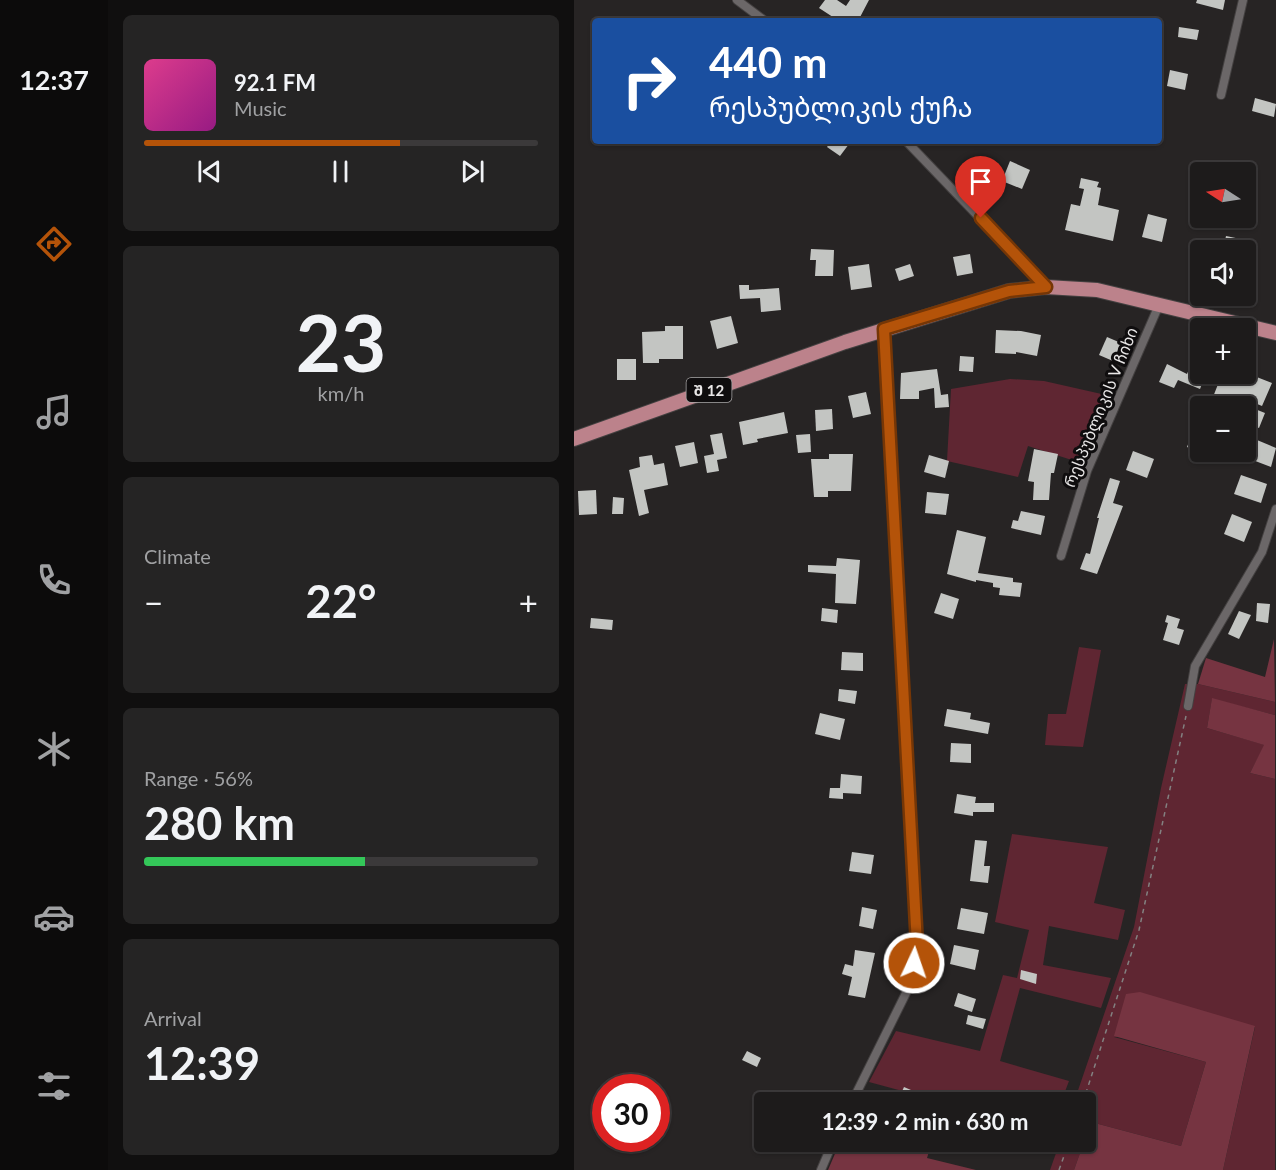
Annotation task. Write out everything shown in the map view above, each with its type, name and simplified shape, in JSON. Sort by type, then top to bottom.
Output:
[{"type":"main road","name":"შ 12","points":[[574,439],[845,342],[1009,291],[1046,287],[1097,290],[1276,333]]},
{"type":"street","points":[[737,0],[761,18]]},
{"type":"street","points":[[1221,95],[1243,0]]},
{"type":"street","points":[[909,144],[1046,287]]},
{"type":"street","name":"რესპუბლიკის V ჩიხი","points":[[1062,556],[1087,471],[1159,305]]},
{"type":"street","points":[[857,1092],[912,981],[917,945],[884,329]]},
{"type":"street","points":[[1188,706],[1195,666],[1262,552],[1276,509]]},
{"type":"street","points":[[820,1170],[828,1152]]},
{"type":"path","points":[[1086,1092],[1139,930],[1188,706]]},
{"type":"path","points":[[1059,1170],[1065,1152]]},
{"type":"shaded area","points":[[1010,379],[1044,381],[1106,395],[1078,462],[1028,446],[1018,477],[947,461],[951,389]]},
{"type":"shaded area","points":[[1274,639],[1275,702],[1198,684],[1206,658],[1265,677]]},
{"type":"shaded area","points":[[1079,647],[1101,650],[1083,747],[1045,745],[1048,714],[1066,714]]},
{"type":"shaded area","points":[[1185,684],[1198,684],[1275,702],[1275,715],[1212,699],[1207,728],[1265,745],[1250,773],[1275,779],[1275,1170],[1223,1170],[1255,1027],[1114,1037],[1206,1062],[1181,1146],[1096,1123],[1096,1092],[1077,1092],[1134,927],[1161,788]]},
{"type":"shaded area","points":[[1212,698],[1275,715],[1275,779],[1250,773],[1264,745],[1207,728]]},
{"type":"shaded area","points":[[1012,834],[1108,847],[1094,903],[1125,910],[1118,940],[1049,926],[1043,965],[1111,978],[1101,1008],[1020,988],[1000,1061],[1069,1081],[1065,1092],[906,1092],[869,1082],[896,1031],[980,1051],[1003,975],[1017,978],[1029,930],[995,922]]},
{"type":"shaded area","points":[[1140,992],[1255,1026],[1223,1170],[1074,1170],[1080,1152],[1096,1152],[1096,1123],[1181,1146],[1206,1062],[1114,1036],[1126,994]]},
{"type":"shaded area","points":[[836,1152],[929,1152],[927,1158],[976,1170],[828,1170]]},
{"type":"shaded area","points":[[1056,1152],[1080,1152],[1074,1170],[1050,1170]]},
{"type":"building","points":[[825,0],[837,0],[846,6],[850,0],[869,0],[860,18],[834,18],[819,8]]},
{"type":"building","points":[[1197,0],[1225,0],[1223,10],[1196,3]]},
{"type":"building","points":[[1179,27],[1199,30],[1197,40],[1178,37]]},
{"type":"building","points":[[1170,70],[1188,74],[1185,90],[1167,86]]},
{"type":"building","points":[[1255,98],[1276,104],[1274,117],[1252,111]]},
{"type":"building","points":[[829,144],[849,144],[840,156],[827,147]]},
{"type":"building","points":[[1010,161],[1030,170],[1022,189],[1002,181]]},
{"type":"building","points":[[1081,178],[1099,182],[1097,187],[1101,188],[1098,205],[1119,210],[1113,241],[1065,230],[1071,204],[1080,206],[1084,189],[1079,188]]},
{"type":"building","points":[[1148,214],[1167,219],[1162,242],[1142,237]]},
{"type":"building","points":[[1226,236],[1245,240],[1225,240]]},
{"type":"building","points":[[811,249],[834,250],[833,276],[815,276],[816,260],[810,260]]},
{"type":"building","points":[[970,254],[973,273],[957,276],[953,257]]},
{"type":"building","points":[[869,264],[872,287],[851,290],[848,267]]},
{"type":"building","points":[[910,264],[914,276],[899,281],[895,269]]},
{"type":"building","points":[[739,285],[749,285],[749,290],[779,288],[781,310],[761,312],[760,298],[740,299]]},
{"type":"building","points":[[731,316],[738,343],[717,349],[710,321]]},
{"type":"building","points":[[665,326],[683,326],[683,359],[659,359],[659,363],[643,363],[642,332],[665,331]]},
{"type":"building","points":[[996,330],[1041,335],[1037,356],[1016,352],[1016,354],[995,353]]},
{"type":"building","points":[[1107,337],[1121,343],[1113,361],[1099,355]]},
{"type":"building","points":[[960,356],[974,357],[973,372],[959,371]]},
{"type":"building","points":[[617,359],[636,359],[636,380],[617,380]]},
{"type":"building","points":[[1167,364],[1187,374],[1190,367],[1190,384],[1202,384],[1200,389],[1178,380],[1174,388],[1159,382]]},
{"type":"building","points":[[937,369],[941,395],[948,394],[949,407],[935,408],[934,388],[919,391],[919,399],[900,399],[901,373]]},
{"type":"building","points":[[1256,377],[1272,383],[1262,406],[1256,404],[1256,396],[1233,394],[1232,396],[1213,396],[1218,384],[1256,384]]},
{"type":"building","points":[[866,392],[871,414],[853,418],[848,396]]},
{"type":"building","points":[[832,409],[833,429],[816,431],[815,410]]},
{"type":"building","points":[[1256,409],[1265,413],[1259,428],[1256,427]]},
{"type":"building","points":[[784,412],[788,433],[757,439],[758,442],[743,445],[739,422]]},
{"type":"building","points":[[722,433],[727,458],[717,460],[719,471],[707,473],[704,456],[714,454],[710,435]]},
{"type":"building","points":[[810,434],[811,452],[798,453],[796,435]]},
{"type":"building","points":[[1257,440],[1276,448],[1271,467],[1256,461]]},
{"type":"building","points":[[694,442],[698,463],[680,467],[675,446]]},
{"type":"building","points":[[1034,449],[1058,454],[1054,473],[1051,473],[1049,500],[1033,500],[1034,482],[1028,481]]},
{"type":"building","points":[[1133,451],[1154,459],[1147,478],[1126,470]]},
{"type":"building","points":[[829,454],[853,454],[851,491],[828,491],[828,497],[814,497],[811,459],[829,459]]},
{"type":"building","points":[[652,455],[654,465],[664,463],[668,485],[644,490],[649,513],[639,516],[629,470],[640,467],[639,457]]},
{"type":"building","points":[[929,455],[949,461],[945,478],[924,472]]},
{"type":"building","points":[[1241,475],[1267,484],[1261,503],[1234,494]]},
{"type":"building","points":[[1110,478],[1120,481],[1113,503],[1123,506],[1097,574],[1080,569],[1086,553],[1090,554],[1099,518],[1097,518]]},
{"type":"building","points":[[596,490],[597,514],[579,515],[578,491]]},
{"type":"building","points":[[927,492],[949,494],[946,515],[925,513]]},
{"type":"building","points":[[613,497],[624,498],[623,514],[612,514]]},
{"type":"building","points":[[1021,511],[1045,516],[1041,535],[1011,528],[1013,520],[1018,521]]},
{"type":"building","points":[[1232,514],[1252,522],[1244,542],[1224,534]]},
{"type":"building","points":[[957,530],[986,537],[978,573],[1013,578],[1013,582],[1022,583],[1020,597],[999,595],[1000,588],[993,587],[993,583],[976,580],[976,582],[947,574]]},
{"type":"building","points":[[837,558],[860,560],[856,604],[835,603],[836,574],[808,572],[808,565],[836,566]]},
{"type":"building","points":[[941,593],[959,599],[953,619],[934,613]]},
{"type":"building","points":[[1257,603],[1270,604],[1268,623],[1256,621]]},
{"type":"building","points":[[822,608],[838,610],[837,623],[821,621]]},
{"type":"building","points":[[1239,611],[1251,615],[1239,639],[1228,634]]},
{"type":"building","points":[[1167,615],[1180,619],[1177,628],[1184,630],[1179,645],[1163,640],[1168,623],[1165,622]]},
{"type":"building","points":[[591,618],[613,620],[612,630],[590,628]]},
{"type":"building","points":[[842,652],[863,653],[863,671],[841,670]]},
{"type":"building","points":[[839,689],[857,691],[855,704],[838,701]]},
{"type":"building","points":[[947,709],[971,713],[970,719],[990,723],[988,734],[944,726]]},
{"type":"building","points":[[820,713],[845,719],[840,740],[815,734]]},
{"type":"building","points":[[951,743],[971,744],[971,763],[950,762]]},
{"type":"building","points":[[841,774],[862,776],[861,794],[843,793],[843,799],[829,798],[830,788],[840,788]]},
{"type":"building","points":[[957,794],[976,797],[975,803],[994,803],[994,812],[973,812],[973,816],[954,813]]},
{"type":"building","points":[[975,840],[987,841],[984,866],[990,866],[988,883],[970,881]]},
{"type":"building","points":[[852,852],[874,855],[871,874],[849,871]]},
{"type":"building","points":[[862,907],[877,910],[873,929],[859,926]]},
{"type":"building","points":[[961,908],[988,913],[984,934],[957,929]]},
{"type":"building","points":[[954,945],[979,950],[975,970],[950,964]]},
{"type":"building","points":[[855,950],[875,953],[865,998],[848,995],[852,977],[842,974],[845,964],[853,966]]},
{"type":"building","points":[[1021,970],[1037,974],[1036,984],[1020,979]]},
{"type":"building","points":[[958,993],[976,999],[972,1012],[954,1006]]},
{"type":"building","points":[[968,1015],[986,1019],[983,1029],[966,1024]]},
{"type":"building","points":[[747,1051],[761,1058],[757,1067],[742,1060]]},
{"type":"building","points":[[904,1087],[916,1092],[902,1092]]},
{"type":"route","points":[[914,963],[917,945],[884,329],[1009,291],[1046,287],[981,218]]}]
